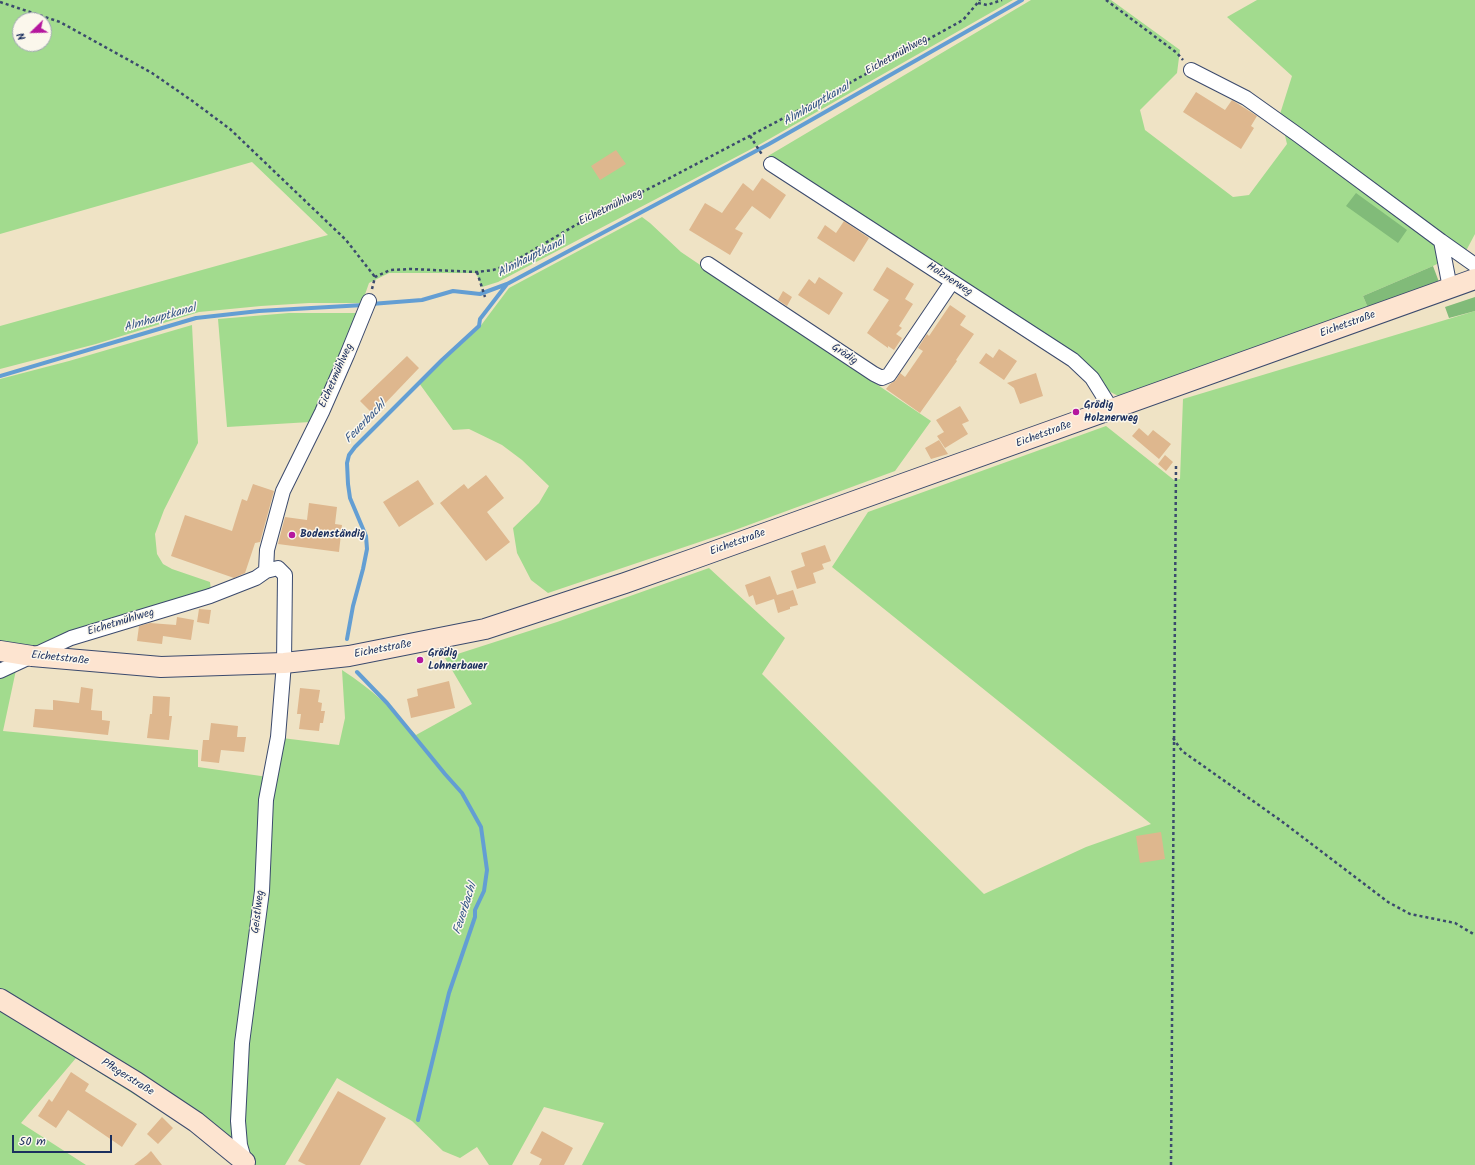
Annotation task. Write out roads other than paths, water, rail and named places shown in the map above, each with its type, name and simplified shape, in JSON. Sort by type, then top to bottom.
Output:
[{"type":"main road","name":"Eichetstraße","points":[[0,651],[32,656],[161,667],[284,663],[349,656],[485,629],[625,583],[1475,279]]},
{"type":"main road","name":"Pflegerstraße","points":[[0,999],[136,1082],[190,1118],[244,1164]]},
{"type":"street","points":[[1191,70],[1246,98],[1475,265]]},
{"type":"street","name":"Holznerweg","points":[[768,162],[1073,360],[1092,378],[1112,410]]},
{"type":"street","points":[[1441,241],[1450,288]]},
{"type":"street","name":"Grödig","points":[[708,264],[882,378],[889,375],[952,282]]},
{"type":"street","name":"Eichetmühlweg","points":[[0,671],[71,638],[210,596],[256,578],[266,571],[267,550],[283,491],[322,412],[367,306]]},
{"type":"street","points":[[266,571],[278,568],[285,575],[284,663]]},
{"type":"street","name":"Geistlweg","points":[[244,1164],[240,1145],[238,1121],[242,1043],[262,891],[266,800],[278,737],[284,663]]},
{"type":"waterway","name":"Almhauptkanal","points":[[371,304],[422,300],[453,291],[480,294],[507,284],[769,144],[1022,0]]},
{"type":"waterway","name":"Feuerbachl","points":[[347,639],[353,606],[367,549],[366,536],[350,498],[347,463],[349,455],[355,447],[442,360],[479,326],[480,319],[507,284]]},
{"type":"waterway","name":"Almhauptkanal","points":[[0,376],[196,318],[259,311],[364,305]]},
{"type":"waterway","name":"Feuerbachl","points":[[357,672],[387,703],[462,793],[481,827],[487,870],[484,891],[475,910],[475,917],[449,993],[418,1120]]},
{"type":"place","name":"Grödig Holznerweg","points":[[1076,412]]},
{"type":"place","name":"Bodenständig","points":[[292,535]]},
{"type":"place","name":"Grödig Lohnerbauer","points":[[420,660]]}]
